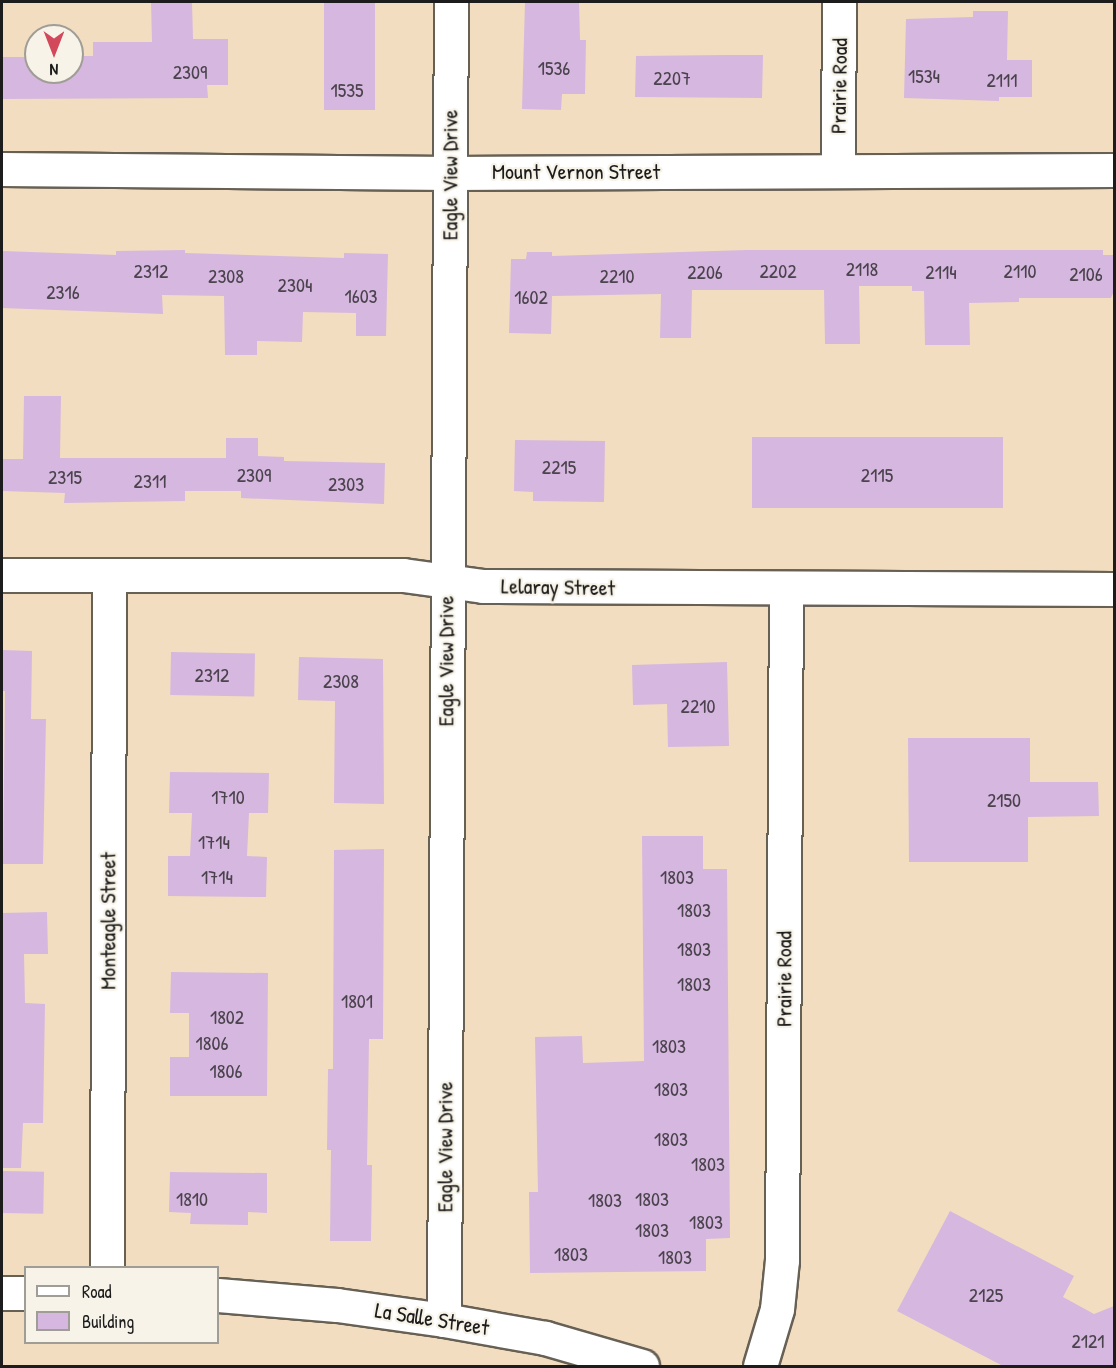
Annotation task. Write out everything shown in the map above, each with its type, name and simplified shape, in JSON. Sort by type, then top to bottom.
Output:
[{"type":"street","name":"Eagle View Drive","points":[[444,1320],[446,581],[451,2]]},
{"type":"street","name":"Prairie Road","points":[[838,170],[839,2]]},
{"type":"street","name":"Mount Vernon Street","points":[[2,169],[451,172],[1114,170]]},
{"type":"street","name":"Lelaray Street","points":[[2,576],[404,576],[483,586],[1114,589]]},
{"type":"street","name":"Monteagle Street","points":[[107,1266],[109,576]]},
{"type":"street","name":"Prairie Road","points":[[760,1366],[777,1309],[782,1260],[786,589]]},
{"type":"street","points":[[2,1293],[24,1293]]},
{"type":"street","name":"La Salle Street","points":[[219,1295],[337,1305],[444,1320],[545,1338],[642,1366]]},
{"type":"building","points":[[151,2],[192,2],[193,39],[228,39],[228,85],[207,85],[208,98],[2,99],[2,57],[24,57],[24,84],[84,84],[84,56],[93,56],[93,42],[152,42]]},
{"type":"building","points":[[324,2],[375,2],[375,110],[324,110]]},
{"type":"building","points":[[525,2],[579,2],[580,40],[586,40],[585,94],[562,94],[561,110],[522,109]]},
{"type":"building","points":[[973,11],[1008,11],[1007,60],[1032,60],[1032,97],[999,97],[999,101],[904,98],[906,19],[973,17]]},
{"type":"building","points":[[763,55],[762,98],[635,97],[636,56]]},
{"type":"building","points":[[185,250],[185,253],[344,258],[344,253],[388,254],[386,336],[356,336],[356,313],[303,312],[302,342],[257,341],[257,355],[225,355],[224,296],[162,295],[163,314],[2,308],[2,251],[116,255],[116,251]]},
{"type":"building","points":[[747,250],[1103,250],[1103,255],[1114,255],[1114,291],[1111,298],[1019,298],[1019,302],[969,303],[970,345],[925,345],[924,291],[912,291],[912,286],[859,286],[860,344],[825,344],[824,290],[692,290],[691,338],[660,338],[661,294],[552,296],[551,334],[509,333],[511,259],[526,259],[527,252],[552,252],[552,256]]},
{"type":"building","points":[[24,396],[61,396],[60,458],[226,458],[226,438],[258,438],[258,456],[284,457],[284,461],[385,463],[384,504],[241,498],[241,491],[185,491],[185,501],[64,503],[65,493],[2,491],[2,459],[23,459]]},
{"type":"building","points":[[752,437],[1003,437],[1003,508],[752,508]]},
{"type":"building","points":[[515,440],[605,441],[604,502],[533,501],[533,492],[514,491]]},
{"type":"building","points":[[2,650],[32,651],[31,719],[46,719],[43,864],[3,864],[5,691],[2,691]]},
{"type":"building","points":[[171,652],[255,653],[254,696],[170,695]]},
{"type":"building","points":[[299,657],[383,659],[384,804],[334,803],[335,701],[298,700]]},
{"type":"building","points":[[727,662],[729,746],[668,747],[667,704],[633,705],[632,665]]},
{"type":"building","points":[[908,738],[1030,738],[1030,782],[1098,782],[1099,816],[1028,817],[1028,862],[909,862]]},
{"type":"building","points":[[170,772],[269,773],[268,813],[249,813],[247,856],[267,857],[266,897],[168,896],[168,856],[190,856],[192,813],[169,813]]},
{"type":"building","points":[[642,836],[703,836],[703,869],[727,869],[730,1238],[706,1239],[706,1271],[530,1273],[529,1192],[538,1192],[535,1037],[582,1036],[583,1063],[644,1061]]},
{"type":"building","points":[[384,849],[383,1039],[369,1039],[367,1165],[372,1165],[371,1241],[330,1241],[331,1150],[327,1150],[328,1069],[333,1069],[334,850]]},
{"type":"building","points":[[47,912],[48,954],[24,954],[25,1003],[45,1004],[43,1123],[23,1123],[21,1168],[2,1168],[2,913]]},
{"type":"building","points":[[171,972],[268,973],[267,1096],[170,1096],[170,1057],[189,1057],[189,1013],[170,1013]]},
{"type":"building","points":[[2,1171],[44,1172],[43,1214],[2,1213]]},
{"type":"building","points":[[170,1172],[267,1173],[267,1213],[248,1212],[248,1225],[190,1224],[191,1213],[169,1212]]},
{"type":"building","points":[[950,1211],[1074,1276],[1063,1297],[1094,1314],[1114,1306],[1114,1366],[1003,1366],[897,1311]]}]
